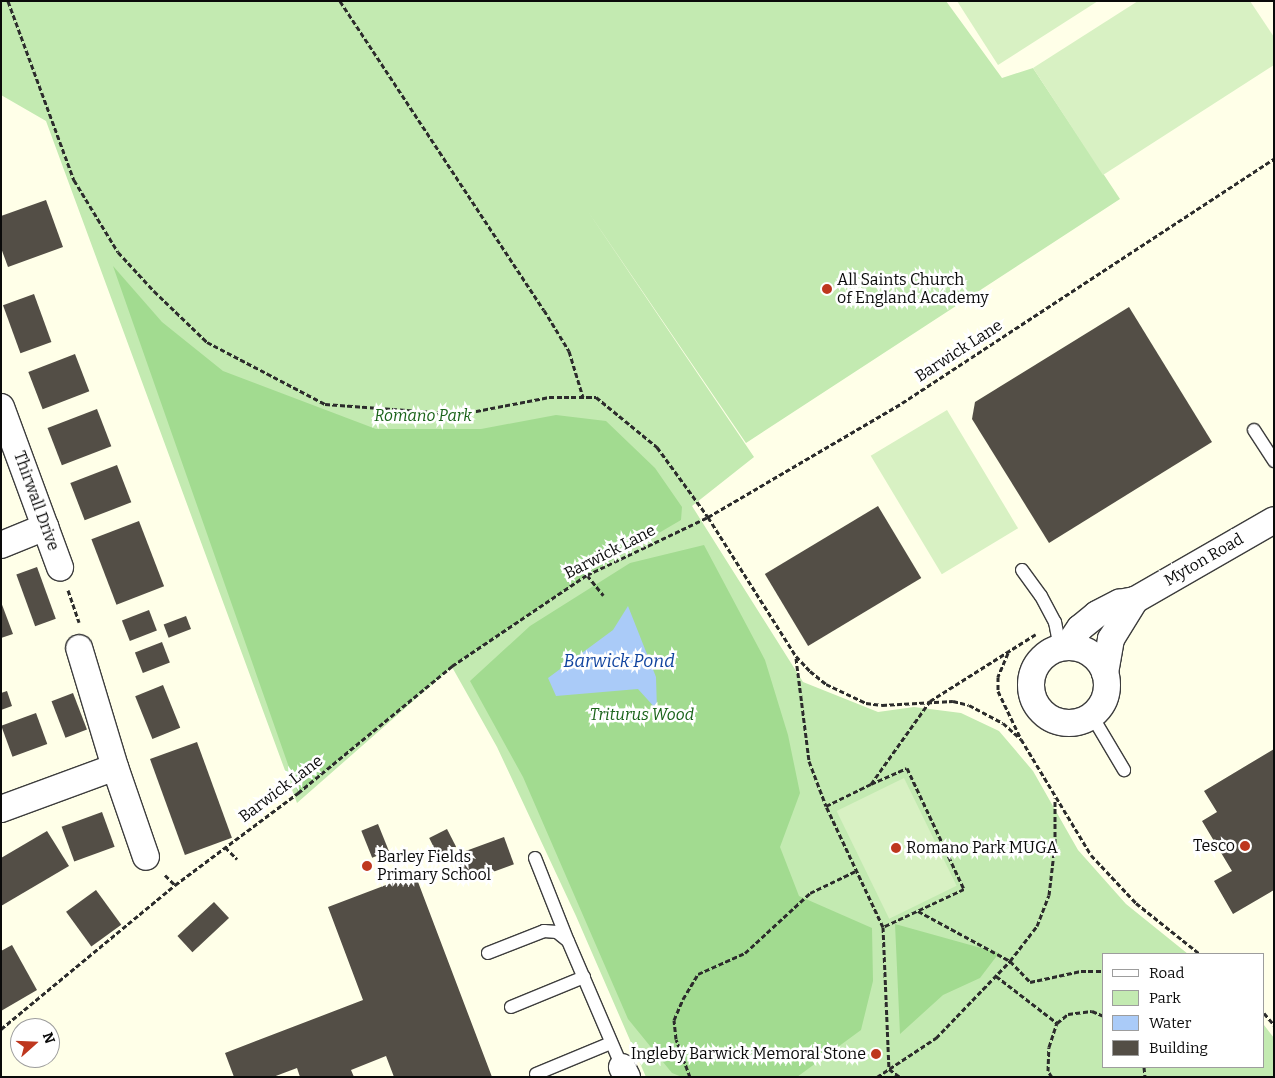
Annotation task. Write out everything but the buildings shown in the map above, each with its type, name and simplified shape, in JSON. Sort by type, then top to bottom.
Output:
[{"type":"street","name":"Thirwall Drive","points":[[1,407],[60,567]]},
{"type":"street","name":"Myton Road","points":[[1064,647],[1080,628],[1097,614],[1119,603],[1135,600],[1274,520]]},
{"type":"street","points":[[1,544],[45,527]]},
{"type":"street","name":"Myton Road","points":[[1106,673],[1111,639],[1135,600]]},
{"type":"street","points":[[1064,647],[1083,650],[1097,659],[1106,673],[1107,689],[1102,704],[1092,716],[1078,722],[1064,723],[1049,718],[1038,708],[1032,694],[1032,679],[1037,665],[1047,654],[1064,647]]},
{"type":"street","points":[[80,648],[115,767],[146,857]]},
{"type":"street","points":[[1,809],[115,767]]},
{"type":"lane","points":[[1254,430],[1274,461]]},
{"type":"lane","points":[[1022,570],[1041,596],[1055,622],[1064,647]]},
{"type":"lane","points":[[1092,716],[1124,770]]},
{"type":"lane","points":[[535,858],[610,1043],[624,1072]]},
{"type":"lane","points":[[488,953],[544,931],[557,932],[568,941]]},
{"type":"lane","points":[[511,1007],[584,977]]},
{"type":"lane","points":[[536,1074],[610,1043]]},
{"type":"path","points":[[1,4],[8,1],[74,180],[118,252],[154,292],[207,342],[324,404],[461,414],[549,397],[596,397],[657,447],[708,517],[796,656],[826,684],[866,702],[882,705],[930,701],[969,705],[1004,723],[1022,739]]},
{"type":"path","points":[[340,1],[554,326],[569,351],[583,397]]},
{"type":"path","name":"Barwick Lane","points":[[1,1029],[175,885],[298,793],[452,666],[587,575],[708,517],[902,403],[1274,159]]},
{"type":"path","points":[[60,567],[79,622],[74,633],[80,648]]},
{"type":"path","points":[[587,575],[603,595]]},
{"type":"path","points":[[871,784],[930,701],[1055,622]]},
{"type":"path","points":[[1008,652],[998,677],[998,691],[1022,739],[1055,797],[1091,854],[1136,904],[1199,953]]},
{"type":"path","points":[[796,656],[809,761],[826,806],[882,928],[889,1069]]},
{"type":"path","points":[[826,806],[907,768],[964,890],[882,928]]},
{"type":"path","points":[[877,1077],[936,1038],[1010,961],[1037,926],[1049,895],[1055,844],[1055,797]]},
{"type":"path","points":[[225,847],[236,859]]},
{"type":"path","points":[[690,1077],[676,1040],[674,1020],[683,999],[698,974],[745,953],[810,893],[856,871]]},
{"type":"path","points":[[918,911],[1010,961],[1030,982],[1081,971],[1102,971]]},
{"type":"path","points":[[996,976],[1057,1023]]},
{"type":"path","points":[[1052,1077],[1048,1072],[1049,1047],[1057,1023],[1068,1014],[1092,1011],[1102,1015]]},
{"type":"path","points":[[1265,1015],[1274,1025]]},
{"type":"path","points":[[889,1069],[900,1077]]},
{"type":"green space","name":"Romano Park","points":[[1,1],[946,1],[1002,78],[1033,68],[1120,199],[746,443],[587,210],[754,457],[692,506],[803,682],[878,712],[914,707],[961,713],[999,731],[1033,771],[1078,850],[1126,904],[1187,953],[1102,953],[1102,1068],[1265,1068],[1265,1026],[1274,1038],[1274,1077],[646,1077],[576,916],[497,747],[452,667],[297,803],[46,121],[1,95]]},
{"type":"green space","points":[[957,1],[1098,1],[998,65]]},
{"type":"green space","points":[[1138,1],[1250,1],[1274,37],[1274,65],[1103,175],[1033,68]]},
{"type":"green space","points":[[113,266],[162,322],[223,371],[376,429],[481,429],[556,415],[606,421],[655,468],[682,507],[681,520],[587,575],[452,666],[298,793]]},
{"type":"green space","points":[[947,410],[1018,528],[942,574],[871,456]]},
{"type":"green space","name":"Triturus Wood","points":[[704,545],[765,660],[788,735],[800,793],[780,847],[799,896],[872,928],[873,981],[861,1030],[797,1077],[682,1077],[672,1073],[628,1019],[523,777],[470,681],[530,626],[630,563]]},
{"type":"green space","name":"Romano Park MUGA","points":[[904,778],[957,886],[889,919],[837,811]]},
{"type":"green space","points":[[895,924],[999,953],[980,978],[943,995],[900,1034]]},
{"type":"water","name":"Barwick Pond","points":[[628,606],[656,677],[657,710],[638,689],[556,696],[548,678],[613,630]]},
{"type":"place","name":"All Saints Church of England Academy","points":[[827,289]]},
{"type":"place","name":"Tesco","points":[[1245,846]]},
{"type":"place","name":"Romano Park MUGA","points":[[896,848]]},
{"type":"place","name":"Barley Fields Primary School","points":[[367,866]]},
{"type":"place","name":"Ingleby Barwick Memoral Stone","points":[[876,1054]]}]
